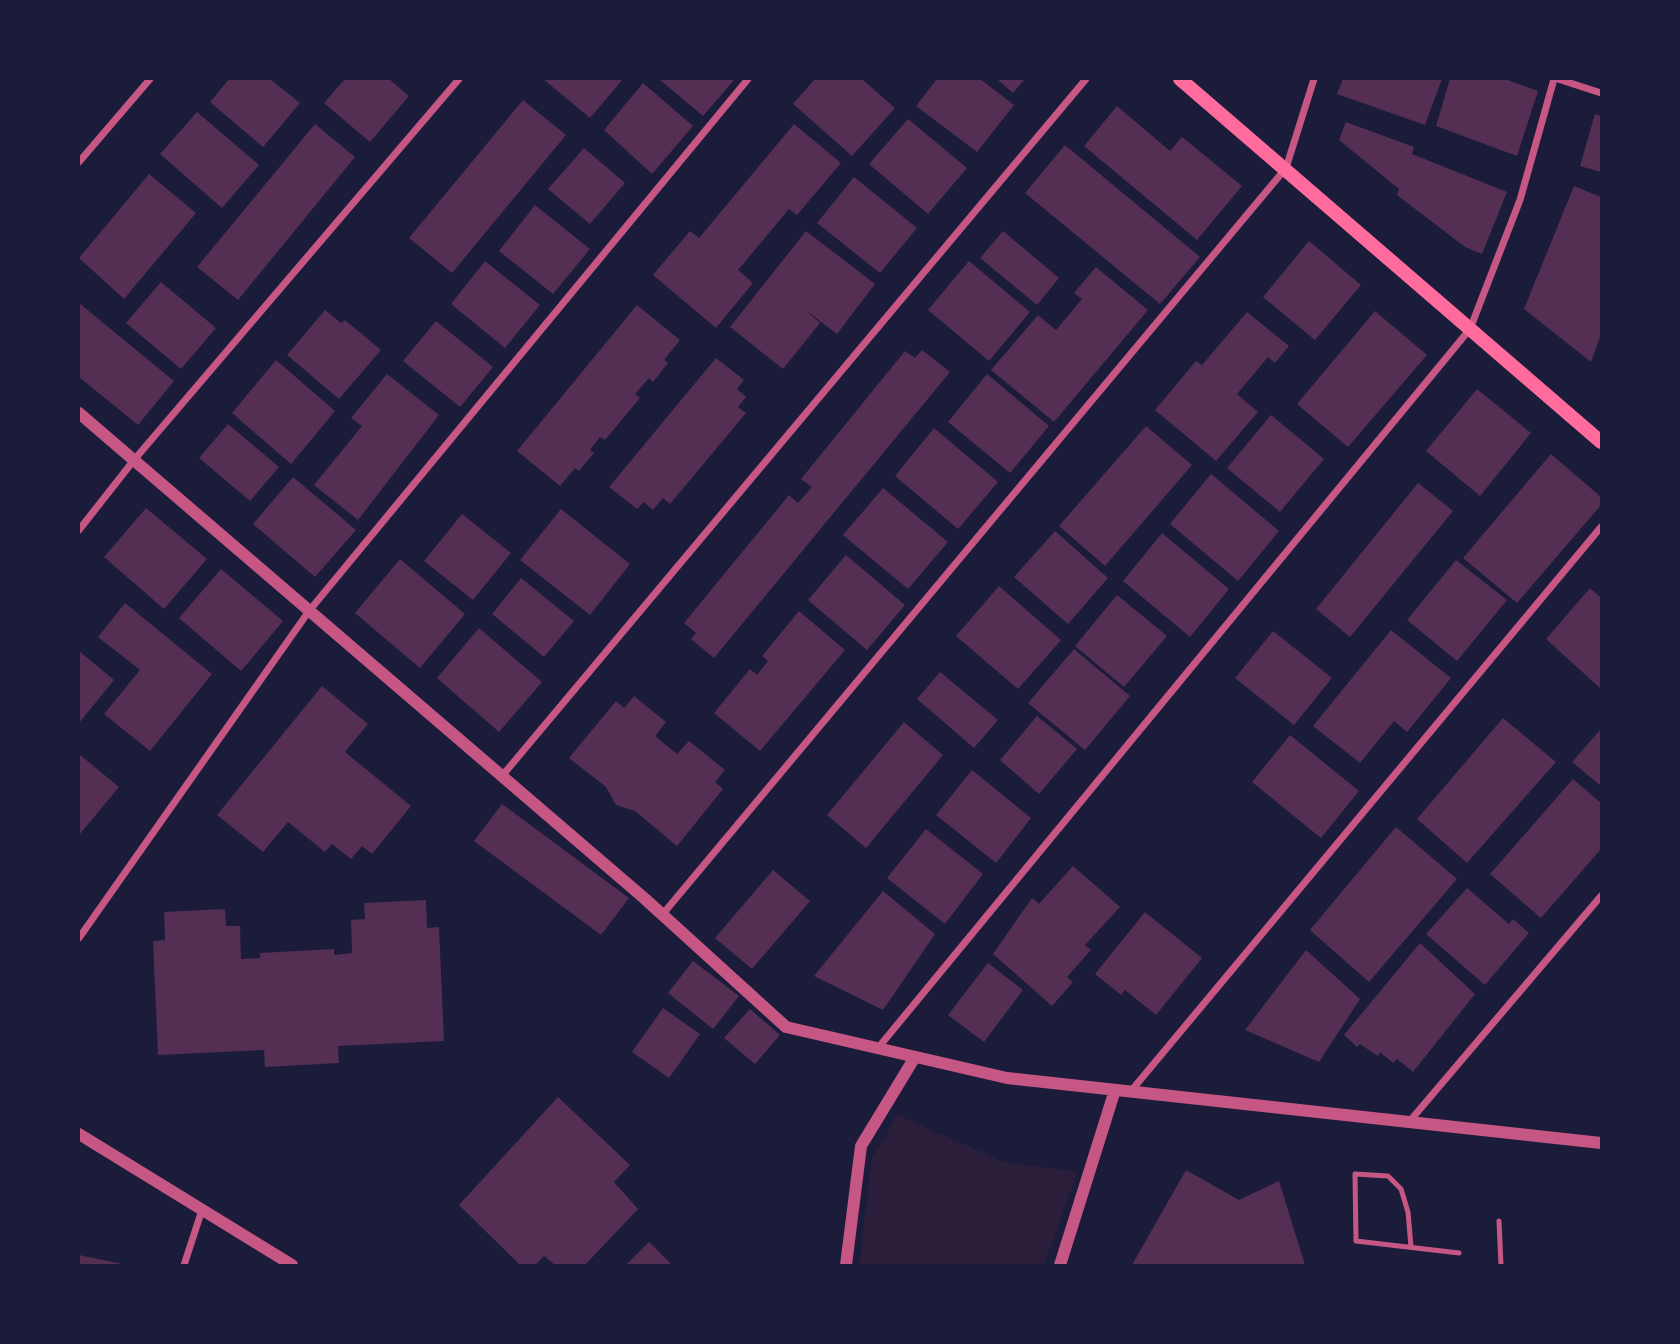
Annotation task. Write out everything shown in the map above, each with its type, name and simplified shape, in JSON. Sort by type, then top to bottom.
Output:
[{"type":"main road","points":[[1180,79],[1601,442]]},
{"type":"street","points":[[79,162],[150,79]]},
{"type":"street","points":[[79,530],[134,460],[459,79]]},
{"type":"street","points":[[79,937],[309,611],[748,79]]},
{"type":"street","points":[[502,776],[1086,79]]},
{"type":"street","points":[[662,915],[1286,168],[1314,79]]},
{"type":"street","points":[[878,1048],[1470,329],[1520,200],[1556,79],[1601,93]]},
{"type":"street","points":[[79,412],[662,915],[786,1027],[1007,1078],[1601,1143]]},
{"type":"street","points":[[1131,1092],[1601,527]]},
{"type":"street","points":[[1408,1122],[1601,896]]},
{"type":"street","points":[[846,1265],[861,1146],[915,1057]]},
{"type":"street","points":[[1060,1265],[1115,1090]]},
{"type":"street","points":[[79,1133],[292,1265]]},
{"type":"street","points":[[184,1265],[202,1210]]},
{"type":"lane","points":[[1411,1247],[1408,1212],[1401,1189],[1388,1176],[1355,1174],[1356,1241],[1459,1254]]},
{"type":"lane","points":[[1499,1222],[1501,1265]]},
{"type":"shaded area","points":[[898,1115],[1007,1163],[1078,1171],[1044,1265],[859,1265],[872,1157]]},
{"type":"building","points":[[229,79],[270,79],[300,103],[263,147],[210,102]]},
{"type":"building","points":[[345,79],[389,79],[409,96],[370,142],[324,103]]},
{"type":"building","points":[[543,79],[623,79],[590,118]]},
{"type":"building","points":[[659,79],[735,79],[703,116]]},
{"type":"building","points":[[815,79],[862,79],[895,108],[852,156],[793,104]]},
{"type":"building","points":[[937,79],[980,79],[1014,105],[977,152],[916,106]]},
{"type":"building","points":[[997,79],[1025,79],[1013,93]]},
{"type":"building","points":[[1343,79],[1442,79],[1425,125],[1337,94]]},
{"type":"building","points":[[1450,79],[1505,79],[1538,91],[1517,156],[1436,126]]},
{"type":"building","points":[[643,83],[693,126],[652,174],[604,130]]},
{"type":"building","points":[[523,100],[566,135],[452,273],[409,238]]},
{"type":"building","points":[[1117,106],[1170,151],[1182,137],[1242,186],[1197,240],[1084,146]]},
{"type":"building","points":[[197,112],[259,165],[222,208],[160,154]]},
{"type":"building","points":[[1595,114],[1601,116],[1601,172],[1580,166]]},
{"type":"building","points":[[908,119],[967,168],[928,214],[869,164]]},
{"type":"building","points":[[1346,122],[1414,147],[1412,154],[1507,192],[1482,254],[1465,247],[1397,195],[1399,189],[1339,140]]},
{"type":"building","points":[[315,124],[355,157],[238,300],[197,267]]},
{"type":"building","points":[[794,124],[841,163],[797,215],[789,209],[738,270],[753,283],[716,328],[653,275],[690,231],[699,238]]},
{"type":"building","points":[[1065,145],[1200,257],[1160,304],[1025,193]]},
{"type":"building","points":[[584,148],[625,183],[590,224],[548,189]]},
{"type":"building","points":[[149,174],[196,213],[124,299],[79,258]]},
{"type":"building","points":[[854,177],[917,228],[880,273],[817,223]]},
{"type":"building","points":[[1574,186],[1601,197],[1601,334],[1591,362],[1524,309]]},
{"type":"building","points":[[535,205],[590,249],[553,294],[499,251]]},
{"type":"building","points":[[806,231],[875,284],[837,334],[804,309],[820,323],[783,369],[730,327]]},
{"type":"building","points":[[1003,231],[1059,278],[1037,305],[980,258]]},
{"type":"building","points":[[1309,241],[1361,285],[1315,340],[1263,297]]},
{"type":"building","points":[[485,261],[540,305],[505,348],[451,304]]},
{"type":"building","points":[[969,261],[1030,312],[989,361],[928,310]]},
{"type":"building","points":[[1096,267],[1148,310],[1054,422],[991,370],[1038,315],[1056,330],[1082,299],[1074,293]]},
{"type":"building","points":[[161,282],[216,328],[181,369],[126,323]]},
{"type":"building","points":[[79,303],[174,381],[138,425],[79,377]]},
{"type":"building","points":[[637,305],[680,340],[664,360],[668,363],[653,382],[649,378],[635,394],[640,398],[605,440],[600,437],[590,450],[594,453],[579,471],[575,468],[560,486],[517,451]]},
{"type":"building","points":[[325,310],[341,323],[345,320],[381,350],[339,399],[287,355]]},
{"type":"building","points":[[1375,311],[1427,355],[1348,447],[1297,404]]},
{"type":"building","points":[[1247,312],[1289,346],[1275,363],[1268,357],[1237,394],[1258,412],[1216,461],[1155,410],[1196,361],[1202,365]]},
{"type":"building","points":[[436,321],[493,367],[460,407],[403,361]]},
{"type":"building","points":[[922,350],[950,372],[714,658],[691,639],[696,633],[684,623],[789,495],[798,503],[812,487],[801,479],[905,351],[915,358]]},
{"type":"building","points":[[716,358],[744,380],[737,389],[746,397],[738,407],[746,413],[670,504],[663,498],[653,510],[644,502],[637,509],[609,487]]},
{"type":"building","points":[[276,360],[335,411],[291,464],[232,413]]},
{"type":"building","points":[[387,374],[439,415],[358,520],[314,485],[362,426],[351,418]]},
{"type":"building","points":[[987,374],[1049,426],[1010,473],[948,422]]},
{"type":"building","points":[[1477,389],[1531,433],[1480,496],[1426,451]]},
{"type":"building","points":[[1271,415],[1324,459],[1280,512],[1227,468]]},
{"type":"building","points":[[228,424],[279,467],[250,501],[199,458]]},
{"type":"building","points":[[1146,426],[1192,465],[1105,566],[1059,526]]},
{"type":"building","points":[[934,428],[998,482],[958,529],[895,476]]},
{"type":"building","points":[[1551,454],[1601,497],[1601,505],[1517,603],[1463,558]]},
{"type":"building","points":[[1211,474],[1279,531],[1238,581],[1170,524]]},
{"type":"building","points":[[293,477],[356,530],[315,577],[253,524]]},
{"type":"building","points":[[1418,483],[1453,511],[1350,637],[1316,609]]},
{"type":"building","points":[[883,488],[948,542],[908,589],[843,535]]},
{"type":"building","points":[[146,508],[207,559],[164,609],[104,557]]},
{"type":"building","points":[[561,509],[630,564],[590,615],[520,560]]},
{"type":"building","points":[[462,514],[511,553],[473,600],[424,561]]},
{"type":"building","points":[[1055,531],[1108,578],[1068,624],[1014,577]]},
{"type":"building","points":[[1162,533],[1229,589],[1190,637],[1123,581]]},
{"type":"building","points":[[846,555],[905,605],[867,650],[808,600]]},
{"type":"building","points":[[400,559],[465,614],[420,668],[355,613]]},
{"type":"building","points":[[1456,560],[1507,600],[1457,661],[1407,620]]},
{"type":"building","points":[[221,569],[283,621],[241,671],[179,618]]},
{"type":"building","points":[[521,578],[574,621],[544,657],[492,614]]},
{"type":"building","points":[[999,586],[1061,640],[1018,689],[956,636]]},
{"type":"building","points":[[1590,588],[1601,598],[1601,689],[1546,639]]},
{"type":"building","points":[[1117,595],[1167,636],[1124,687],[1075,646]]},
{"type":"building","points":[[125,603],[212,674],[150,751],[104,714],[140,670],[98,637]]},
{"type":"building","points":[[799,611],[845,650],[760,751],[714,713],[750,669],[757,675],[768,661],[762,656]]},
{"type":"building","points":[[479,628],[542,682],[499,732],[437,678]]},
{"type":"building","points":[[1391,630],[1451,678],[1407,732],[1394,721],[1360,763],[1313,726]]},
{"type":"building","points":[[1273,631],[1332,678],[1294,725],[1235,678]]},
{"type":"building","points":[[1074,649],[1130,696],[1085,750],[1028,703]]},
{"type":"building","points":[[79,651],[114,680],[79,723]]},
{"type":"building","points":[[940,672],[998,720],[974,748],[917,699]]},
{"type":"building","points":[[322,686],[368,724],[345,752],[411,806],[372,854],[362,846],[351,859],[332,844],[325,852],[288,822],[263,852],[217,815]]},
{"type":"building","points":[[634,696],[666,722],[655,736],[677,754],[689,741],[725,770],[715,782],[723,789],[677,846],[635,811],[616,805],[606,787],[569,758],[616,701],[624,708]]},
{"type":"building","points":[[1037,716],[1077,749],[1039,794],[1000,760]]},
{"type":"building","points":[[1503,718],[1556,762],[1467,863],[1417,819]]},
{"type":"building","points":[[904,722],[943,755],[866,848],[827,815]]},
{"type":"building","points":[[1601,729],[1601,786],[1572,762]]},
{"type":"building","points":[[1290,735],[1359,791],[1321,838],[1252,782]]},
{"type":"building","points":[[79,754],[119,787],[79,835]]},
{"type":"building","points":[[972,770],[1031,818],[996,863],[936,815]]},
{"type":"building","points":[[1573,779],[1601,803],[1601,849],[1541,918],[1490,874]]},
{"type":"building","points":[[502,804],[629,898],[601,935],[474,841]]},
{"type":"building","points":[[1396,827],[1457,879],[1369,982],[1310,930]]},
{"type":"building","points":[[926,829],[983,874],[945,924],[887,878]]},
{"type":"building","points":[[1073,866],[1120,907],[1085,945],[1091,950],[1067,977],[1073,982],[1052,1006],[993,954],[1032,898],[1039,904]]},
{"type":"building","points":[[773,870],[810,901],[752,969],[715,938]]},
{"type":"building","points":[[1467,888],[1509,924],[1513,919],[1529,933],[1485,985],[1426,934]]},
{"type":"building","points":[[883,891],[935,934],[883,1010],[814,976]]},
{"type":"building","points":[[426,900],[427,928],[439,927],[444,1041],[338,1046],[339,1063],[265,1067],[264,1050],[158,1055],[153,941],[165,940],[164,912],[225,909],[226,926],[240,926],[241,959],[260,958],[260,953],[334,949],[334,955],[352,953],[351,920],[365,919],[364,903]]},
{"type":"building","points":[[1145,912],[1202,958],[1156,1015],[1125,990],[1121,995],[1095,974]]},
{"type":"building","points":[[1420,943],[1475,994],[1413,1072],[1397,1059],[1393,1063],[1380,1052],[1378,1056],[1360,1044],[1357,1047],[1344,1035]]},
{"type":"building","points":[[1306,950],[1360,999],[1319,1062],[1245,1030]]},
{"type":"building","points":[[693,961],[739,996],[713,1029],[668,993]]},
{"type":"building","points":[[988,963],[1023,990],[984,1042],[948,1015]]},
{"type":"building","points":[[663,1008],[700,1034],[669,1078],[632,1052]]},
{"type":"building","points":[[750,1009],[780,1035],[755,1064],[724,1038]]},
{"type":"building","points":[[558,1097],[630,1165],[614,1182],[638,1209],[585,1265],[555,1265],[544,1256],[535,1265],[520,1265],[459,1205]]},
{"type":"building","points":[[1186,1170],[1239,1200],[1279,1181],[1305,1265],[1132,1265]]},
{"type":"building","points":[[649,1242],[672,1265],[626,1265]]},
{"type":"building","points":[[79,1255],[122,1264],[122,1265],[79,1265]]}]
